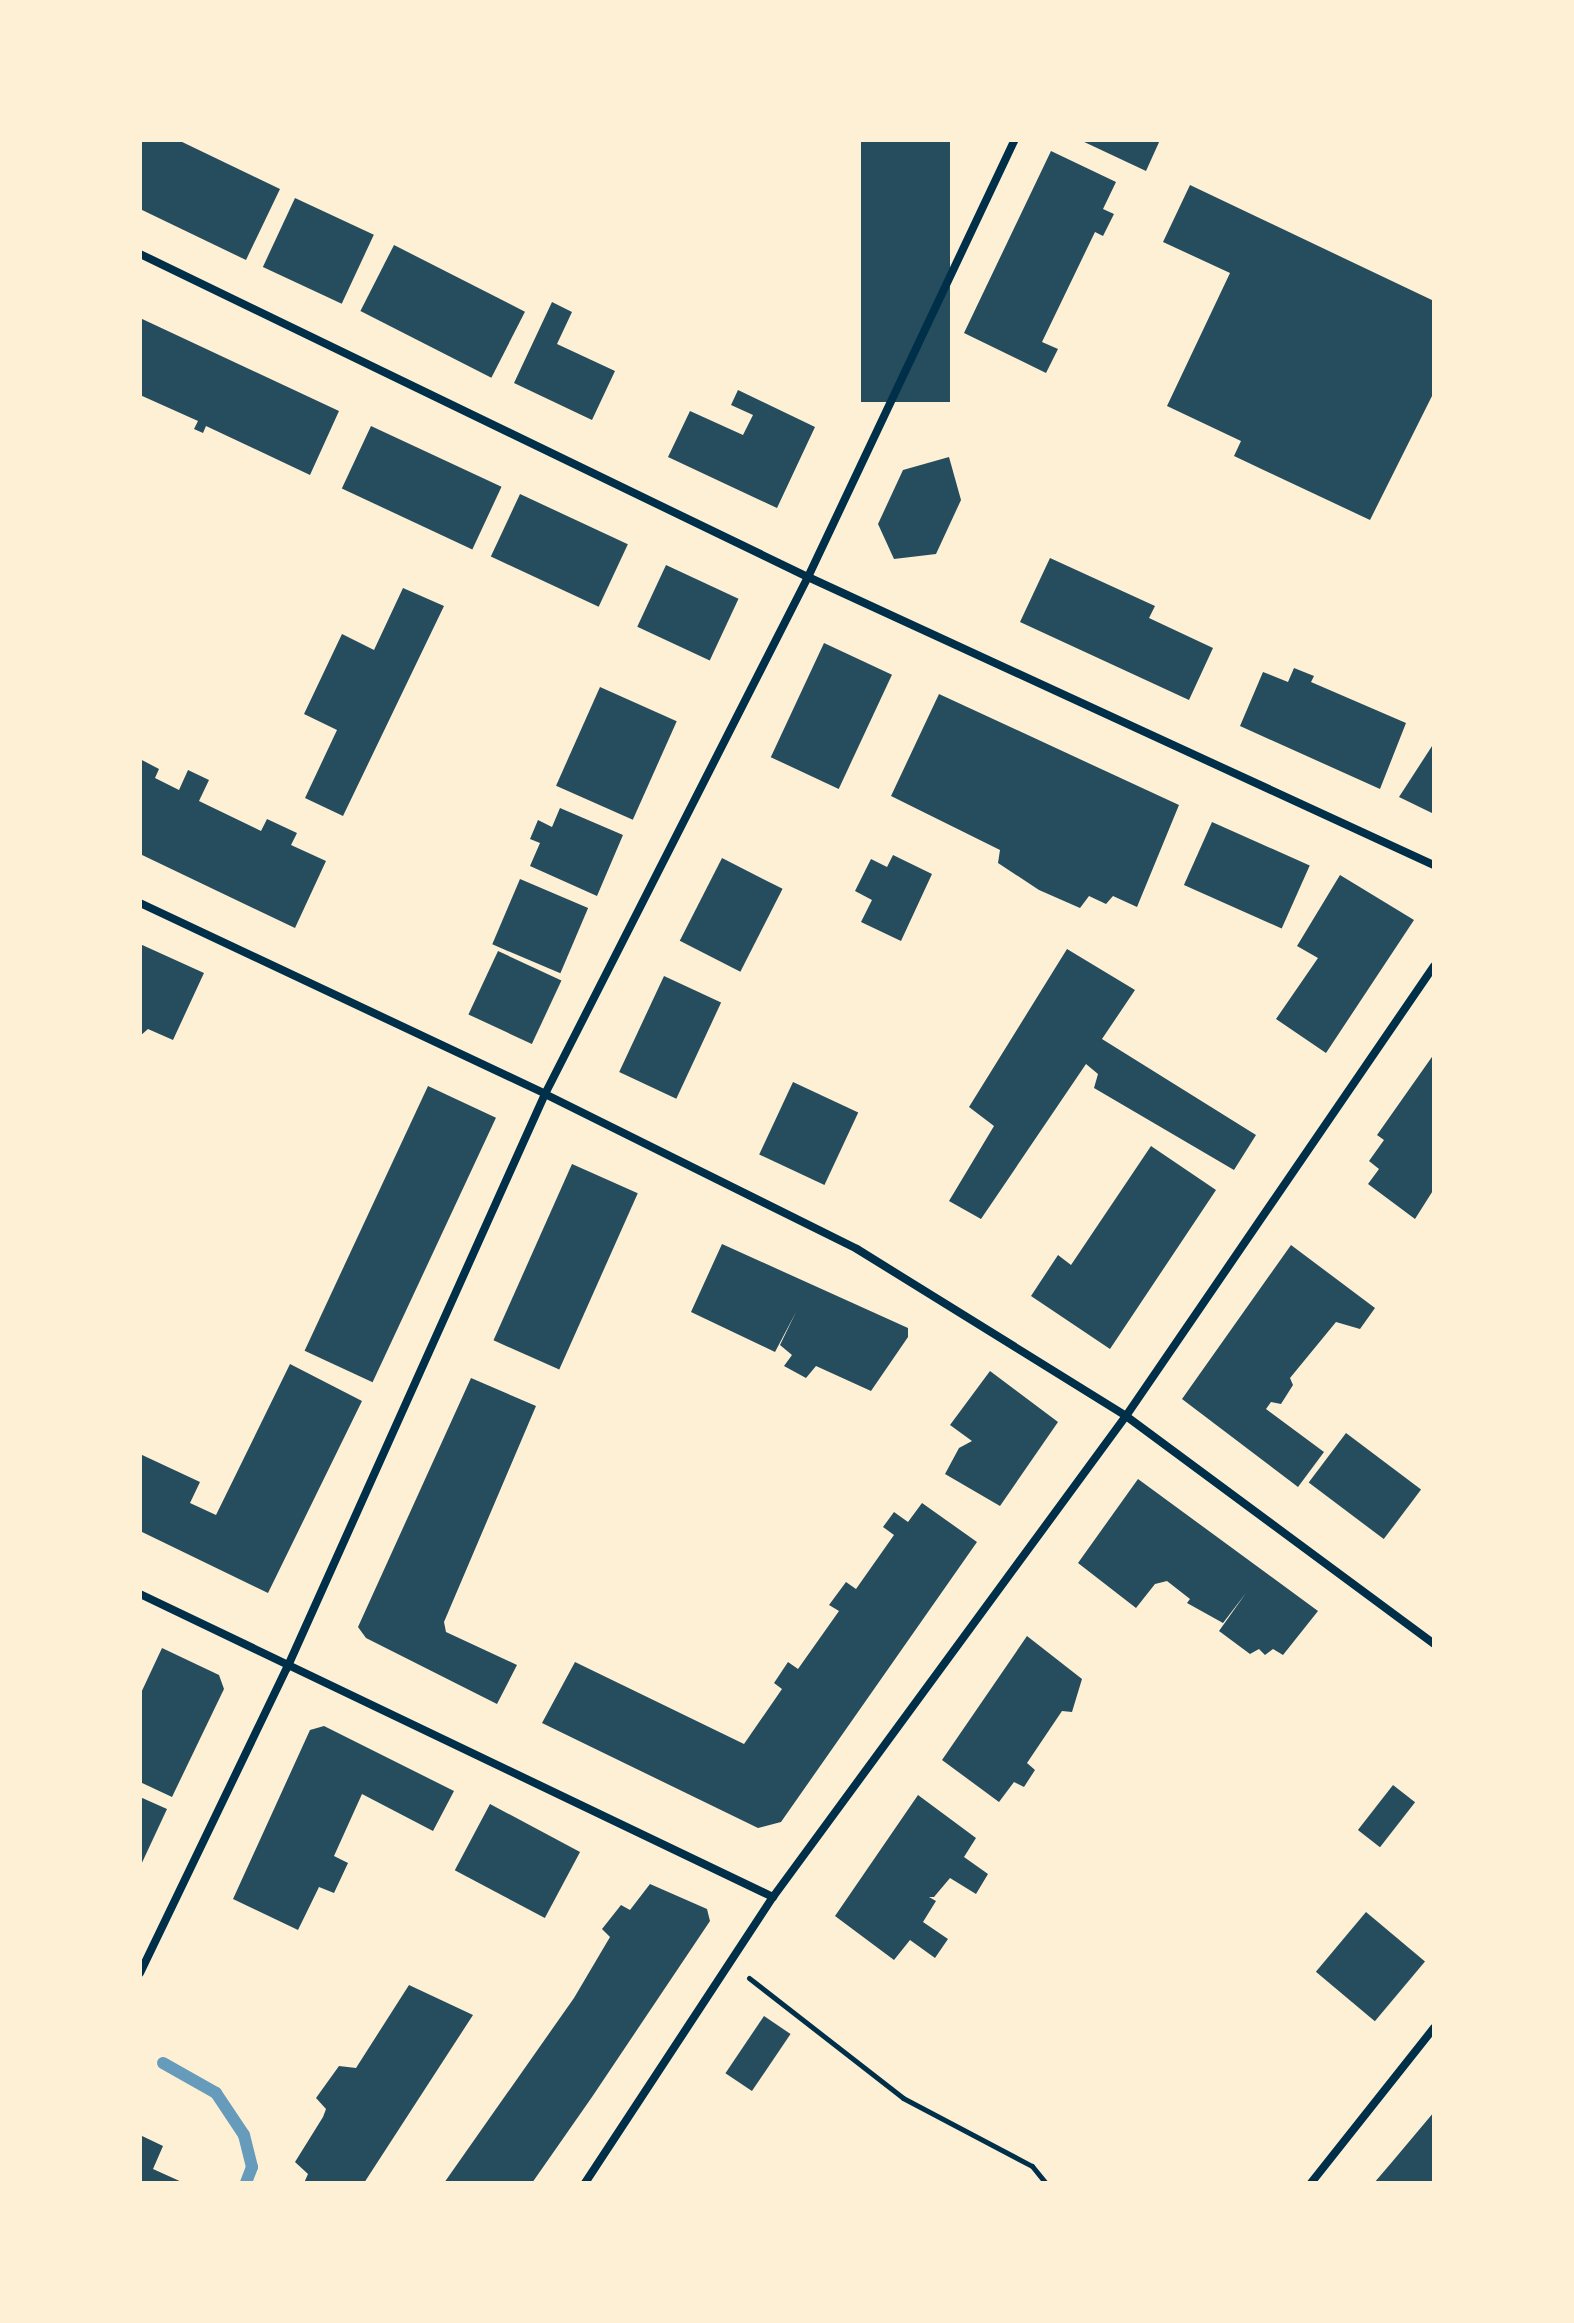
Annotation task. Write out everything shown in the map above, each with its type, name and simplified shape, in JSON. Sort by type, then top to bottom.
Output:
[{"type":"street","points":[[140,1973],[287,1668],[545,1094],[808,577],[1015,140]]},
{"type":"street","points":[[140,254],[808,577],[1434,865]]},
{"type":"street","points":[[140,903],[545,1094],[857,1249],[1126,1416],[1434,1644]]},
{"type":"street","points":[[585,2183],[773,1897],[1126,1416],[1434,966]]},
{"type":"street","points":[[140,1594],[287,1668],[773,1897]]},
{"type":"street","points":[[1311,2183],[1434,2028]]},
{"type":"path","points":[[730,1963],[903,2098],[1032,2166],[1046,2183]]},
{"type":"building","points":[[140,140],[178,140],[280,189],[246,260],[140,209]]},
{"type":"building","points":[[861,140],[950,140],[950,402],[861,402]]},
{"type":"building","points":[[1080,140],[1160,140],[1146,171]]},
{"type":"building","points":[[1051,151],[1116,182],[1103,209],[1114,214],[1103,236],[1095,232],[1042,342],[1058,349],[1046,373],[964,333]]},
{"type":"building","points":[[1190,185],[1434,301],[1434,392],[1370,520],[1234,456],[1241,441],[1167,406],[1230,273],[1163,242]]},
{"type":"building","points":[[295,198],[374,235],[342,304],[263,267]]},
{"type":"building","points":[[394,245],[525,312],[491,378],[360,311]]},
{"type":"building","points":[[552,302],[572,312],[557,344],[615,371],[592,420],[514,383]]},
{"type":"building","points":[[140,318],[339,411],[310,475],[206,426],[203,433],[194,429],[198,421],[140,395]]},
{"type":"building","points":[[738,390],[815,427],[777,508],[668,457],[690,411],[743,435],[753,415],[731,405]]},
{"type":"building","points":[[371,426],[502,487],[472,549],[342,489]]},
{"type":"building","points":[[949,457],[961,500],[936,554],[894,559],[878,524],[903,470]]},
{"type":"building","points":[[520,494],[628,544],[599,607],[491,557]]},
{"type":"building","points":[[1050,558],[1155,606],[1149,618],[1213,648],[1189,700],[1020,622]]},
{"type":"building","points":[[666,565],[739,599],[710,660],[637,627]]},
{"type":"building","points":[[403,588],[444,606],[343,816],[305,798],[337,730],[304,714],[342,634],[374,650]]},
{"type":"building","points":[[824,643],[892,675],[839,789],[771,757]]},
{"type":"building","points":[[1294,668],[1314,676],[1311,682],[1406,723],[1380,789],[1240,726],[1263,672],[1288,682]]},
{"type":"building","points":[[600,687],[677,721],[633,820],[556,786]]},
{"type":"building","points":[[939,694],[1179,805],[1137,907],[1113,896],[1106,904],[1089,896],[1080,908],[1039,890],[998,863],[1000,850],[891,796]]},
{"type":"building","points":[[1434,743],[1434,814],[1399,797]]},
{"type":"building","points":[[140,759],[159,769],[155,778],[179,790],[188,770],[209,780],[199,801],[261,831],[267,819],[297,833],[291,845],[326,861],[295,928],[140,854]]},
{"type":"building","points":[[560,808],[623,835],[597,896],[530,866],[540,843],[530,839],[538,820],[552,827]]},
{"type":"building","points":[[1212,822],[1310,866],[1282,929],[1184,885]]},
{"type":"building","points":[[893,855],[932,874],[901,941],[861,922],[872,900],[855,891],[871,859],[887,867]]},
{"type":"building","points":[[722,858],[783,889],[740,972],[680,941]]},
{"type":"building","points":[[1340,875],[1414,920],[1326,1053],[1276,1019],[1318,958],[1297,946]]},
{"type":"building","points":[[520,879],[588,908],[560,973],[492,944]]},
{"type":"building","points":[[140,944],[204,973],[173,1040],[148,1029],[140,1036]]},
{"type":"building","points":[[1067,949],[1135,990],[1102,1039],[1256,1135],[1234,1170],[1094,1088],[1098,1074],[1086,1064],[981,1219],[949,1201],[994,1126],[969,1107]]},
{"type":"building","points":[[498,951],[561,981],[532,1044],[468,1014]]},
{"type":"building","points":[[664,976],[721,1003],[676,1099],[619,1072]]},
{"type":"building","points":[[1434,1054],[1434,1189],[1415,1219],[1368,1184],[1379,1169],[1369,1161],[1384,1140],[1377,1135]]},
{"type":"building","points":[[793,1082],[858,1112],[824,1185],[759,1155]]},
{"type":"building","points":[[428,1086],[496,1118],[373,1382],[305,1351]]},
{"type":"building","points":[[1151,1146],[1216,1190],[1110,1349],[1031,1296],[1058,1255],[1071,1265]]},
{"type":"building","points":[[572,1164],[638,1193],[559,1370],[493,1340]]},
{"type":"building","points":[[722,1244],[908,1328],[908,1337],[871,1391],[816,1366],[806,1378],[784,1366],[792,1355],[780,1345],[796,1312],[775,1352],[691,1312]]},
{"type":"building","points":[[1291,1245],[1375,1308],[1360,1329],[1336,1322],[1290,1378],[1293,1385],[1281,1404],[1271,1402],[1266,1409],[1324,1452],[1298,1487],[1182,1399]]},
{"type":"building","points":[[290,1364],[362,1401],[268,1593],[140,1531],[140,1454],[200,1482],[190,1503],[216,1515]]},
{"type":"building","points":[[990,1371],[1058,1422],[1000,1506],[945,1474],[959,1448],[972,1441],[950,1425]]},
{"type":"building","points":[[471,1378],[536,1406],[444,1622],[446,1632],[517,1665],[497,1704],[366,1638],[358,1627]]},
{"type":"building","points":[[1346,1433],[1421,1490],[1384,1539],[1309,1483]]},
{"type":"building","points":[[1138,1479],[1318,1611],[1283,1655],[1273,1649],[1265,1655],[1259,1649],[1250,1654],[1219,1631],[1246,1593],[1223,1623],[1187,1603],[1190,1599],[1167,1581],[1155,1584],[1136,1608],[1078,1563]]},
{"type":"building","points":[[922,1503],[977,1542],[781,1822],[758,1828],[542,1723],[575,1662],[744,1744],[782,1689],[774,1683],[788,1662],[798,1669],[839,1611],[829,1605],[846,1582],[856,1589],[894,1535],[883,1527],[894,1512],[908,1522]]},
{"type":"building","points":[[1027,1636],[1082,1679],[1072,1712],[1062,1711],[1027,1763],[1035,1770],[1024,1787],[1014,1782],[999,1802],[942,1760]]},
{"type":"building","points":[[162,1648],[219,1675],[224,1689],[172,1797],[140,1782],[140,1695]]},
{"type":"building","points":[[324,1726],[454,1791],[433,1831],[362,1794],[334,1856],[348,1863],[334,1893],[319,1887],[298,1930],[233,1899],[310,1730]]},
{"type":"building","points":[[1393,1785],[1415,1802],[1380,1847],[1358,1830]]},
{"type":"building","points":[[918,1795],[976,1838],[964,1857],[988,1874],[976,1894],[950,1878],[934,1897],[929,1897],[936,1901],[923,1922],[948,1939],[935,1958],[910,1940],[894,1960],[835,1916]]},
{"type":"building","points":[[140,1797],[167,1809],[140,1867]]},
{"type":"building","points":[[490,1804],[580,1852],[545,1918],[455,1870]]},
{"type":"building","points":[[650,1884],[707,1909],[710,1921],[592,2097],[532,2183],[444,2183],[574,1998],[610,1937],[602,1929],[621,1905],[630,1910]]},
{"type":"building","points":[[1366,1912],[1425,1961],[1375,2021],[1316,1972]]},
{"type":"building","points":[[409,1985],[473,2015],[364,2183],[304,2183],[308,2174],[295,2162],[326,2109],[316,2098],[339,2066],[356,2068]]},
{"type":"building","points":[[764,2016],[791,2034],[752,2091],[725,2073]]},
{"type":"building","points":[[1434,2112],[1434,2183],[1374,2183],[1392,2162]]},
{"type":"building","points":[[140,2135],[163,2146],[153,2169],[184,2183],[140,2183]]},
{"type":"waterway","points":[[163,2063],[216,2093],[244,2135],[252,2167],[246,2183]]}]
